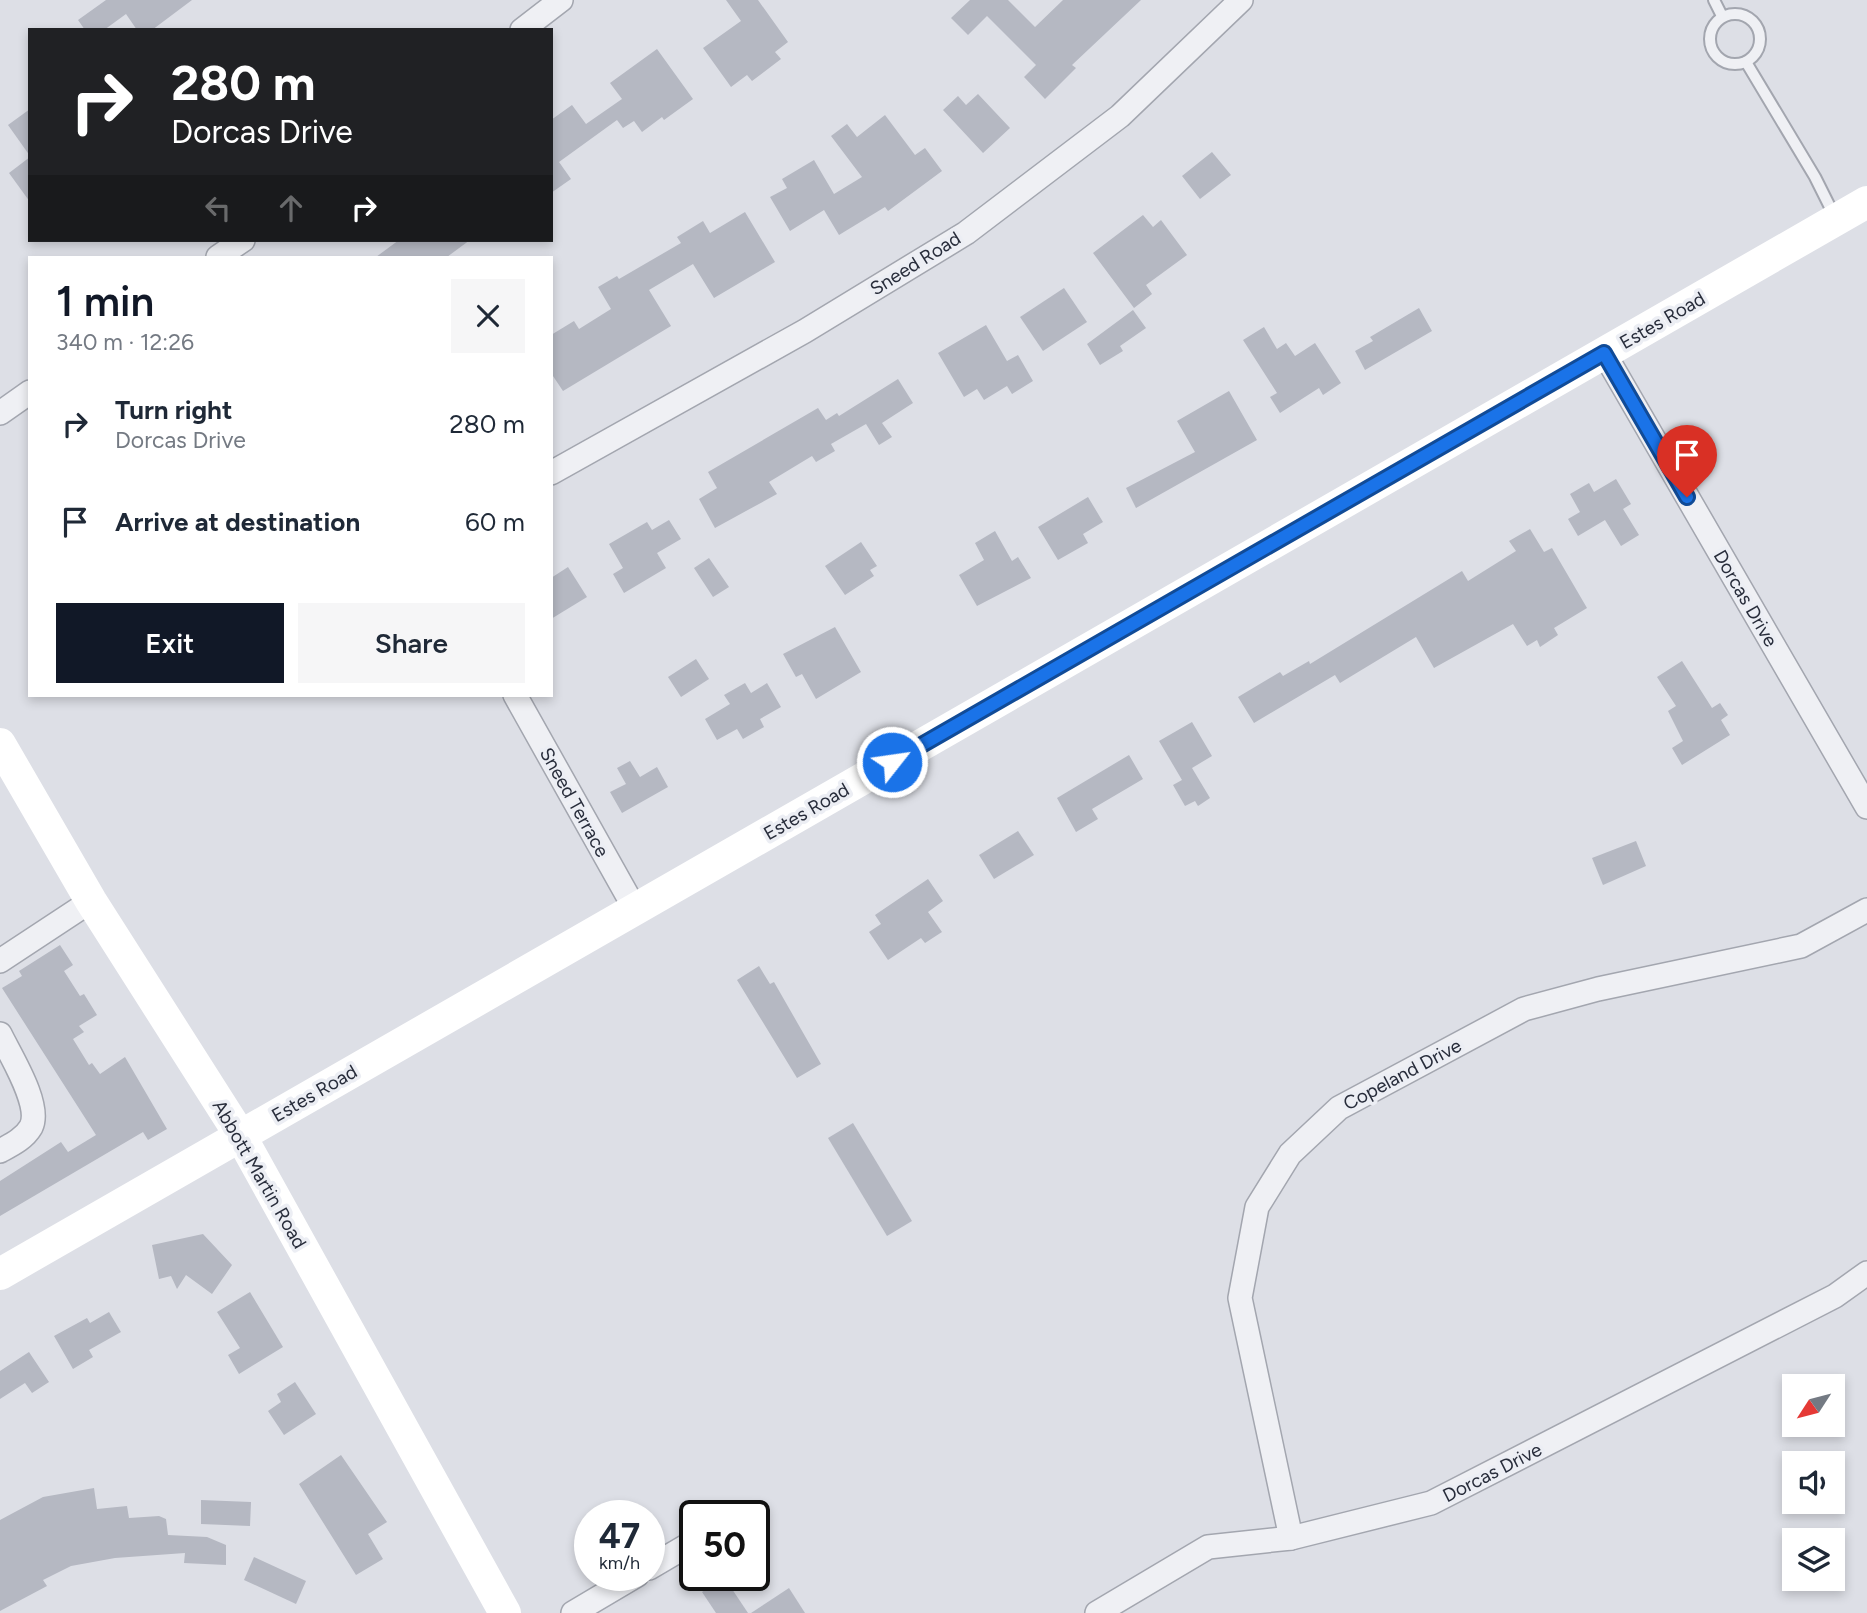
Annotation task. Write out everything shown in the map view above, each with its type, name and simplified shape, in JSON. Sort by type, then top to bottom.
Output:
[{"type":"main road","name":"Estes Road","points":[[0,1273],[1867,202]]},
{"type":"main road","name":"Abbott Martin Road","points":[[0,744],[91,901],[240,1135],[505,1613]]},
{"type":"street","points":[[525,28],[561,0]]},
{"type":"street","name":"Sneed Road","points":[[553,472],[805,331],[966,233],[1120,116],[1241,0]]},
{"type":"street","points":[[219,256],[240,242]]},
{"type":"street","name":"Dorcas Drive","points":[[1604,353],[1867,807]]},
{"type":"street","points":[[0,413],[28,393]]},
{"type":"street","name":"Sneed Terrace","points":[[516,697],[635,909]]},
{"type":"street","points":[[0,961],[91,901]]},
{"type":"street","name":"Copeland Drive","points":[[1291,1538],[1240,1297],[1256,1207],[1290,1154],[1339,1108],[1524,1009],[1598,989],[1801,946],[1867,910]]},
{"type":"street","points":[[0,1034],[31,1098],[33,1113],[32,1126],[22,1139],[0,1151]]},
{"type":"street","name":"Dorcas Drive","points":[[1097,1613],[1208,1547],[1291,1538],[1431,1503],[1835,1296],[1867,1273]]},
{"type":"street","points":[[573,1613],[610,1591]]},
{"type":"lane","points":[[1714,0],[1723,16]]},
{"type":"lane","points":[[1738,13],[1746,16],[1758,27],[1760,43],[1753,58],[1746,62],[1729,64],[1714,54],[1709,37],[1711,29],[1723,16],[1738,13]]},
{"type":"lane","points":[[1746,62],[1815,177],[1836,220]]},
{"type":"building","points":[[106,0],[192,0],[155,28],[136,28],[126,14],[107,28],[84,28],[78,20]]},
{"type":"building","points":[[726,0],[758,0],[788,42],[775,52],[781,59],[752,81],[747,75],[731,87],[703,48],[741,21]]},
{"type":"building","points":[[970,0],[1008,0],[1035,27],[1063,0],[1141,0],[1072,65],[1076,68],[1045,99],[1024,77],[1036,65],[987,16],[968,35],[951,18]]},
{"type":"building","points":[[657,49],[693,99],[642,132],[634,121],[623,128],[617,120],[559,162],[571,179],[553,192],[553,119],[572,105],[586,124],[622,99],[610,83]]},
{"type":"building","points":[[978,94],[1010,128],[983,153],[943,110],[958,96],[966,105]]},
{"type":"building","points":[[28,110],[28,153],[8,125]]},
{"type":"building","points":[[885,115],[915,155],[925,148],[942,171],[888,211],[885,207],[839,235],[824,210],[790,231],[770,197],[787,188],[782,179],[814,160],[834,194],[862,177],[831,136],[847,124],[857,137]]},
{"type":"building","points":[[1212,152],[1231,175],[1200,199],[1182,176]]},
{"type":"building","points":[[28,159],[28,199],[9,173]]},
{"type":"building","points":[[745,212],[775,262],[714,298],[693,264],[649,290],[671,326],[563,391],[553,376],[553,334],[574,321],[579,329],[611,309],[598,287],[617,276],[619,279],[681,243],[677,237],[703,221],[710,233]]},
{"type":"building","points":[[1143,215],[1153,227],[1161,220],[1187,255],[1146,285],[1152,294],[1134,308],[1093,253]]},
{"type":"building","points":[[396,242],[467,242],[448,256],[377,256]]},
{"type":"building","points":[[1064,288],[1087,322],[1043,351],[1020,317]]},
{"type":"building","points":[[1419,308],[1432,331],[1365,370],[1355,351],[1373,341],[1370,337]]},
{"type":"building","points":[[1133,310],[1146,328],[1120,346],[1123,351],[1100,365],[1087,344]]},
{"type":"building","points":[[986,325],[1007,361],[1018,355],[1033,381],[1012,394],[1007,386],[984,400],[977,389],[964,397],[938,353]]},
{"type":"building","points":[[1264,327],[1277,349],[1286,343],[1295,356],[1315,343],[1341,383],[1323,395],[1319,388],[1280,413],[1270,397],[1277,393],[1243,340]]},
{"type":"building","points":[[898,379],[913,403],[882,423],[892,437],[879,445],[866,424],[831,444],[835,451],[816,462],[812,456],[769,482],[777,494],[715,528],[699,499],[717,488],[708,472],[818,408],[826,420],[837,413],[839,416]]},
{"type":"building","points":[[1229,391],[1257,440],[1136,508],[1126,488],[1195,452],[1177,421]]},
{"type":"building","points":[[1616,479],[1631,504],[1623,509],[1639,535],[1621,546],[1605,520],[1578,536],[1568,519],[1580,512],[1570,494],[1589,483],[1594,492]]},
{"type":"building","points":[[1088,497],[1103,522],[1083,534],[1088,543],[1058,560],[1038,527]]},
{"type":"building","points":[[669,520],[681,539],[657,553],[666,568],[624,593],[613,574],[623,568],[609,544],[647,522],[652,530]]},
{"type":"building","points":[[1530,529],[1544,552],[1552,548],[1587,608],[1554,628],[1558,635],[1540,647],[1537,640],[1527,646],[1513,624],[1434,668],[1416,637],[1340,683],[1335,675],[1254,723],[1238,697],[1280,672],[1283,676],[1309,661],[1310,664],[1462,571],[1468,581],[1516,551],[1509,541]]},
{"type":"building","points":[[995,531],[1012,561],[1018,557],[1031,578],[977,606],[959,575],[984,560],[975,543]]},
{"type":"building","points":[[861,542],[877,566],[870,570],[874,576],[845,595],[825,566]]},
{"type":"building","points":[[709,558],[729,587],[713,597],[694,568]]},
{"type":"building","points":[[568,567],[587,597],[553,618],[553,577]]},
{"type":"building","points":[[835,627],[861,672],[816,699],[802,674],[796,677],[783,654]]},
{"type":"building","points":[[696,659],[709,679],[681,697],[668,677]]},
{"type":"building","points":[[1682,661],[1712,708],[1720,703],[1728,715],[1721,720],[1730,735],[1682,765],[1672,748],[1683,741],[1668,711],[1676,706],[1657,677]]},
{"type":"building","points":[[745,683],[751,693],[767,683],[781,707],[760,719],[764,727],[743,739],[737,729],[717,740],[705,719],[730,704],[724,695]]},
{"type":"building","points":[[1192,722],[1212,756],[1192,768],[1210,798],[1198,806],[1195,801],[1185,806],[1173,785],[1182,780],[1159,741]]},
{"type":"building","points":[[1129,755],[1143,779],[1092,809],[1098,819],[1076,832],[1057,798]]},
{"type":"building","points":[[630,761],[640,777],[657,767],[668,787],[622,813],[610,792],[626,784],[617,768]]},
{"type":"building","points":[[1018,831],[1034,855],[994,879],[979,855]]},
{"type":"building","points":[[1636,841],[1646,866],[1603,885],[1592,858]]},
{"type":"building","points":[[928,879],[943,901],[928,912],[942,932],[925,943],[921,938],[888,960],[869,932],[881,924],[875,915]]},
{"type":"building","points":[[60,945],[73,965],[64,971],[80,996],[84,994],[97,1015],[79,1026],[84,1032],[73,1039],[89,1065],[92,1063],[100,1074],[125,1057],[167,1129],[148,1140],[143,1132],[0,1216],[0,1181],[61,1142],[68,1152],[96,1135],[2,988],[22,976],[19,971]]},
{"type":"building","points":[[759,966],[770,984],[774,982],[821,1064],[797,1078],[737,980]]},
{"type":"building","points":[[853,1123],[912,1221],[887,1236],[828,1138]]},
{"type":"building","points":[[203,1234],[232,1265],[212,1294],[186,1275],[177,1289],[171,1276],[159,1279],[152,1245]]},
{"type":"building","points":[[250,1292],[283,1347],[239,1374],[228,1355],[240,1348],[217,1312]]},
{"type":"building","points":[[109,1312],[121,1332],[89,1350],[93,1357],[73,1369],[54,1336],[87,1318],[90,1323]]},
{"type":"building","points":[[29,1352],[49,1382],[32,1393],[25,1383],[0,1399],[0,1371]]},
{"type":"building","points":[[295,1382],[316,1414],[284,1435],[268,1411],[281,1402],[277,1394]]},
{"type":"building","points":[[341,1455],[387,1522],[368,1534],[383,1559],[356,1575],[299,1484]]},
{"type":"building","points":[[94,1488],[97,1509],[127,1506],[129,1518],[159,1516],[166,1519],[168,1535],[207,1537],[226,1545],[226,1565],[184,1563],[185,1553],[115,1558],[71,1566],[43,1580],[47,1586],[0,1611],[0,1520],[43,1497]]},
{"type":"building","points":[[201,1500],[251,1502],[250,1526],[201,1524]]},
{"type":"building","points":[[254,1557],[306,1581],[296,1604],[244,1580]]},
{"type":"building","points":[[789,1588],[805,1613],[751,1613]]},
{"type":"building","points":[[733,1591],[748,1613],[716,1613],[702,1592]]},
{"type":"route","points":[[892,762],[1604,353],[1687,497]]}]
